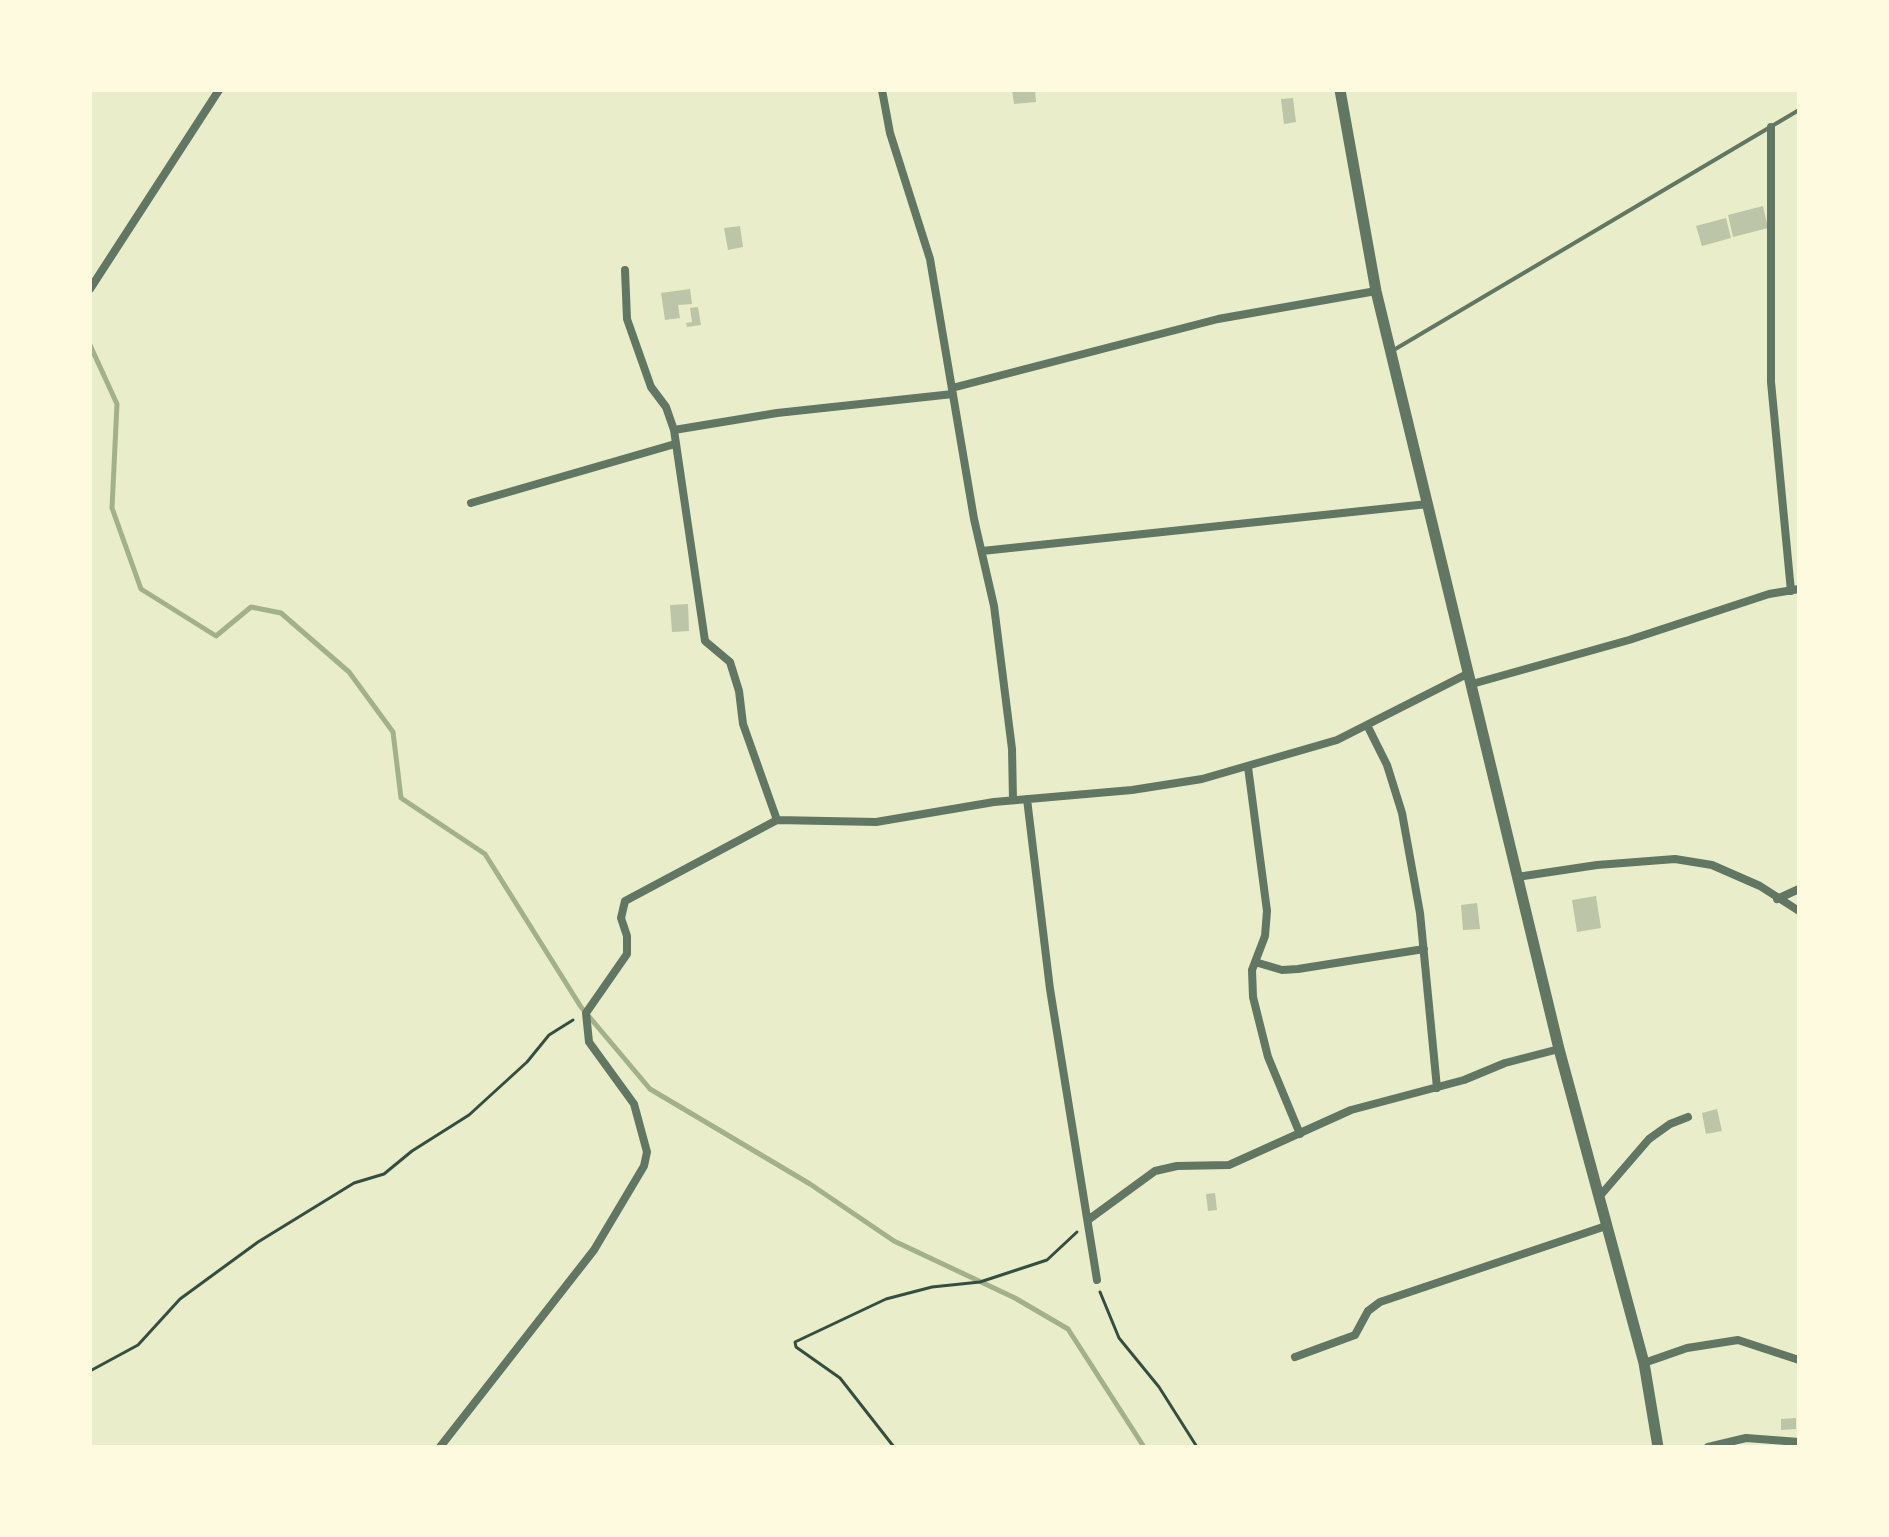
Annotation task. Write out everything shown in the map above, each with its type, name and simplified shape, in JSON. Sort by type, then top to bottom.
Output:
[{"type":"street","points":[[90,289],[219,90]]},
{"type":"street","points":[[882,90],[890,133],[930,259],[994,606],[1012,749],[1013,800]]},
{"type":"street","points":[[1340,90],[1376,291],[1559,1049],[1644,1363],[1658,1447]]},
{"type":"street","points":[[440,1447],[594,1250],[644,1166],[647,1152],[634,1104],[589,1042],[586,1013],[627,954],[627,936],[621,918],[625,901],[777,820],[876,822],[1013,800],[1132,790],[1248,767],[1368,727],[1470,678],[1629,640],[1769,594],[1795,590],[1771,382],[1771,127]]},
{"type":"street","points":[[625,270],[627,319],[651,387],[666,407],[674,430],[705,641],[730,662],[739,691],[743,724],[777,820]]},
{"type":"street","points":[[674,430],[777,413],[953,391],[1218,319],[1376,291]]},
{"type":"street","points":[[471,503],[675,444]]},
{"type":"street","points":[[982,551],[1428,504]]},
{"type":"street","points":[[1368,727],[1387,765],[1402,813],[1424,949],[1437,1088]]},
{"type":"street","points":[[1248,767],[1267,911],[1265,936],[1252,970],[1258,1022],[1268,1057],[1300,1134]]},
{"type":"street","points":[[1027,799],[1050,989],[1097,1280]]},
{"type":"street","points":[[1517,877],[1597,865],[1675,859],[1712,865],[1760,886],[1799,911]]},
{"type":"street","points":[[1777,899],[1799,889]]},
{"type":"street","points":[[1255,962],[1282,970],[1298,969],[1424,949]]},
{"type":"street","points":[[1088,1220],[1155,1171],[1177,1166],[1229,1165],[1351,1110],[1437,1088],[1505,1063],[1559,1049]]},
{"type":"street","points":[[1599,1197],[1649,1139],[1670,1124],[1688,1117]]},
{"type":"street","points":[[1295,1357],[1355,1335],[1368,1311],[1380,1302],[1606,1226]]},
{"type":"street","points":[[1644,1363],[1687,1348],[1738,1340],[1799,1360]]},
{"type":"street","points":[[1708,1447],[1746,1438],[1799,1442]]},
{"type":"lane","points":[[1392,351],[1799,110]]},
{"type":"path","points":[[90,1371],[138,1345],[180,1299],[258,1242],[354,1183],[384,1174],[412,1151],[469,1115],[527,1062],[549,1035],[586,1013]]},
{"type":"path","points":[[894,1447],[840,1378],[796,1347],[795,1342],[886,1299],[932,1287],[980,1282],[1047,1260],[1065,1246],[1088,1220]]},
{"type":"path","points":[[1097,1280],[1107,1317],[1119,1338],[1159,1387],[1197,1447]]},
{"type":"building","points":[[1012,90],[1035,90],[1036,102],[1014,104]]},
{"type":"building","points":[[1293,98],[1296,122],[1284,124],[1281,99]]},
{"type":"building","points":[[1763,206],[1768,228],[1733,237],[1728,215]]},
{"type":"building","points":[[1726,218],[1731,238],[1702,246],[1696,226]]},
{"type":"building","points":[[740,226],[743,247],[728,250],[724,228]]},
{"type":"building","points":[[690,289],[692,304],[678,305],[680,318],[665,320],[661,293]]},
{"type":"building","points":[[698,307],[701,325],[687,327],[686,323],[692,322],[690,308]]},
{"type":"building","points":[[688,604],[689,631],[672,632],[670,605]]},
{"type":"building","points":[[1596,896],[1601,928],[1577,932],[1572,900]]},
{"type":"building","points":[[1477,903],[1480,929],[1463,930],[1461,905]]},
{"type":"building","points":[[1717,1109],[1722,1131],[1706,1134],[1702,1113]]},
{"type":"building","points":[[1215,1193],[1217,1210],[1208,1211],[1206,1194]]},
{"type":"building","points":[[1796,1418],[1796,1429],[1781,1430],[1781,1419]]},
{"type":"waterway","points":[[90,345],[117,404],[112,508],[141,589],[216,636],[251,607],[281,613],[349,672],[393,732],[401,798],[485,854],[581,1007],[650,1089],[810,1184],[894,1241],[1015,1298],[1068,1329],[1144,1447]]}]
